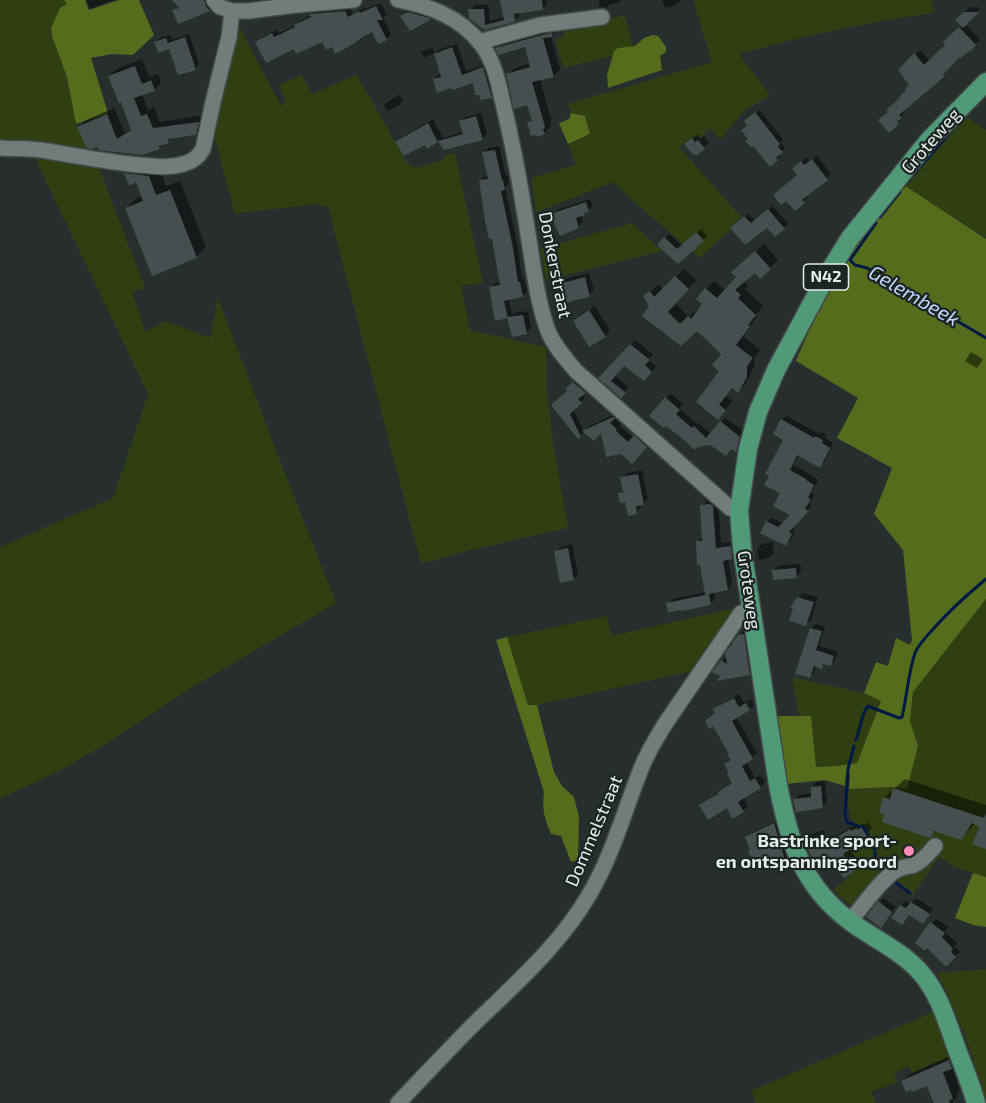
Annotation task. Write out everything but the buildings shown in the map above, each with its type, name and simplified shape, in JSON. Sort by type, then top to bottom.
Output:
[{"type":"main road","name":"Groteweg","points":[[976,1103],[941,1006],[929,984],[911,963],[850,921],[828,901],[804,870],[795,850],[785,820],[778,785],[739,511],[748,449],[758,412],[776,370],[826,278],[850,238],[897,179],[946,122],[986,82]]},
{"type":"street","points":[[214,0],[220,7],[232,11],[354,0]]},
{"type":"street","name":"Donkerstraat","points":[[398,0],[416,3],[444,13],[461,24],[479,42],[492,62],[521,187],[536,282],[549,333],[557,347],[576,371],[730,508],[739,511]]},
{"type":"street","points":[[0,148],[44,150],[114,163],[150,166],[169,167],[193,160],[203,149],[229,37],[232,11]]},
{"type":"street","points":[[479,42],[540,25],[602,17]]},
{"type":"street","name":"Dommelstraat","points":[[398,1103],[529,971],[576,915],[603,870],[644,763],[665,724],[741,613],[752,611]]},
{"type":"street","points":[[850,921],[893,872],[922,860],[935,846]]},
{"type":"green space","points":[[0,0],[64,0],[67,4],[51,28],[52,36],[67,77],[76,124],[89,156],[0,145]]},
{"type":"green space","points":[[64,0],[85,0],[89,10],[119,0],[139,0],[154,35],[133,55],[112,54],[91,58],[108,113],[76,124],[67,77],[51,28],[60,8],[67,4]]},
{"type":"green space","points":[[693,0],[932,0],[934,13],[836,30],[739,54],[770,95],[743,112],[720,140],[710,128],[699,139],[695,135],[679,147],[741,217],[699,258],[614,182],[536,212],[531,178],[576,165],[568,144],[590,135],[585,116],[571,113],[568,104],[712,62]]},
{"type":"green space","points":[[625,16],[633,47],[623,47],[614,51],[613,56],[563,68],[555,39],[564,37],[562,25]]},
{"type":"green space","points":[[237,22],[281,106],[286,102],[279,85],[301,75],[312,94],[356,75],[407,163],[416,168],[440,161],[447,155],[455,153],[483,283],[461,286],[470,330],[546,347],[547,392],[553,443],[568,528],[421,564],[328,207],[317,204],[235,214],[212,128]]},
{"type":"green space","points":[[658,36],[666,47],[666,52],[660,56],[662,70],[608,88],[607,75],[614,51],[618,48],[635,46],[644,38]]},
{"type":"green space","points":[[571,113],[585,116],[590,134],[568,144],[559,123],[569,119]]},
{"type":"green space","points":[[967,117],[986,130],[986,238],[904,185]]},
{"type":"green space","points":[[33,154],[98,165],[145,288],[132,292],[145,331],[166,321],[210,338],[218,298],[336,603],[196,685],[104,745],[61,770],[0,799],[0,547],[113,498],[148,394]]},
{"type":"green space","points":[[904,185],[986,239],[986,599],[913,692],[910,721],[918,746],[907,789],[892,787],[849,789],[850,774],[846,774],[845,786],[825,780],[786,784],[777,716],[811,716],[816,767],[857,763],[881,701],[864,693],[876,662],[888,666],[896,638],[910,645],[912,640],[903,550],[874,514],[892,468],[837,438],[858,398],[796,361],[817,314],[852,253],[871,225]]},
{"type":"green space","points":[[632,223],[662,251],[546,280],[540,249]]},
{"type":"green space","points":[[986,599],[986,877],[955,867],[939,857],[912,896],[893,878],[861,914],[833,890],[850,876],[827,845],[828,842],[856,826],[848,803],[849,789],[892,787],[907,789],[918,746],[910,721],[913,692]]},
{"type":"green space","points":[[740,607],[699,670],[537,705],[528,705],[507,637],[607,616],[611,636]]},
{"type":"green space","points":[[507,637],[528,705],[537,705],[554,772],[562,786],[574,797],[579,817],[578,860],[571,862],[561,836],[551,834],[547,823],[543,809],[544,792],[496,640]]},
{"type":"green space","points":[[792,677],[864,693],[881,701],[857,763],[816,767],[811,716],[799,716]]},
{"type":"green space","points":[[973,873],[986,877],[986,927],[955,918]]},
{"type":"green space","points":[[986,969],[986,1103],[965,1037],[937,973]]},
{"type":"green space","points":[[935,1011],[952,1056],[912,1073],[908,1066],[894,1073],[898,1082],[871,1092],[876,1103],[756,1103],[751,1091]]},
{"type":"waterway","name":"Gelembeek","points":[[902,188],[947,136]]},
{"type":"waterway","name":"Gelembeek","points":[[880,217],[900,192]]},
{"type":"waterway","name":"Gelembeek","points":[[876,223],[850,260],[855,265],[867,268],[986,338]]},
{"type":"waterway","name":"Gelembeek","points":[[856,740],[868,706],[899,718],[902,717],[911,669],[919,646],[947,614],[986,579]]},
{"type":"waterway","name":"Gelembeek","points":[[854,746],[848,769],[845,816],[847,822],[864,828],[875,850]]},
{"type":"waterway","name":"Gelembeek","points":[[875,853],[875,861],[883,873]]},
{"type":"waterway","name":"Gelembeek","points":[[894,881],[910,893]]},
{"type":"place","name":"Bastrinke sport- en ontspanningsoord","points":[[909,851]]}]
